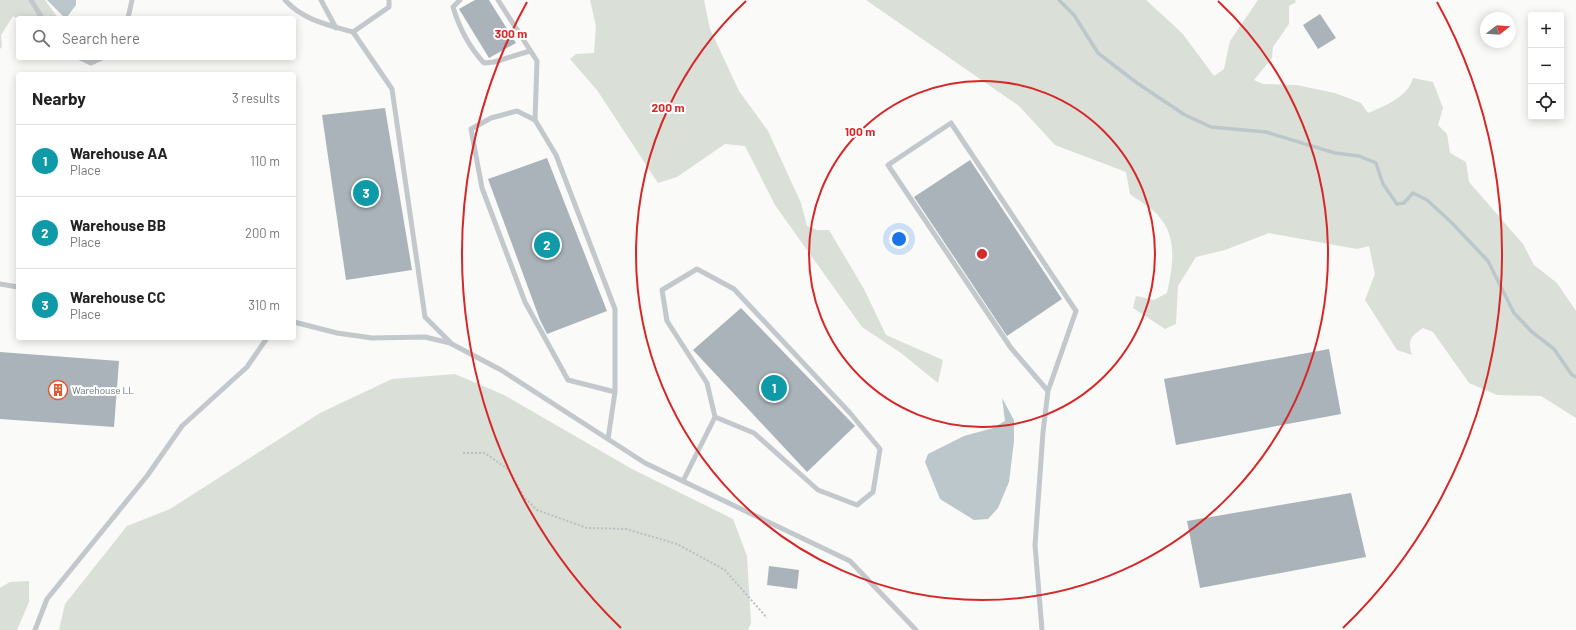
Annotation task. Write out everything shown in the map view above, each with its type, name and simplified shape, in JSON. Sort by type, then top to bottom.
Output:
[{"type":"lane","points":[[31,0],[41,16]]},
{"type":"lane","points":[[128,16],[132,0]]},
{"type":"lane","points":[[285,0],[294,10],[318,22],[353,32],[392,89],[425,317],[450,343]]},
{"type":"lane","points":[[321,0],[336,28]]},
{"type":"lane","points":[[353,32],[389,7],[389,0]]},
{"type":"lane","points":[[460,0],[453,7],[458,24],[484,63],[494,62],[530,51]]},
{"type":"lane","points":[[498,0],[536,61],[536,120],[556,155],[615,309],[615,392],[608,439]]},
{"type":"lane","points":[[84,60],[91,63],[98,60]]},
{"type":"lane","points":[[536,120],[517,111],[491,118],[471,130],[482,188],[525,302],[568,380],[615,392]]},
{"type":"lane","points":[[1042,630],[1034,545],[1048,391],[1076,311],[951,123],[888,166],[1011,348],[1048,391]]},
{"type":"lane","points":[[683,481],[715,417],[707,383],[667,321],[662,290],[697,269],[734,289],[850,412],[880,449],[873,492],[857,505],[818,490],[754,433],[715,417]]},
{"type":"lane","points":[[0,284],[16,287]]},
{"type":"lane","points":[[296,323],[337,333],[372,338],[425,338],[450,343],[500,370],[645,463],[850,561],[916,630]]},
{"type":"lane","points":[[35,630],[47,599],[148,476],[182,426],[247,367],[266,340]]},
{"type":"path","points":[[463,453],[485,453],[509,470],[524,497],[537,510],[588,528],[626,530],[677,544],[725,570],[767,618]]},
{"type":"shaded area","points":[[0,0],[45,0],[57,16],[16,16],[16,18],[13,16],[1,35],[2,47],[0,49]]},
{"type":"shaded area","points":[[47,0],[76,0],[76,5],[68,16],[63,16]]},
{"type":"shaded area","points":[[590,0],[704,0],[710,29],[739,91],[768,131],[801,203],[807,226],[817,230],[829,230],[864,289],[886,335],[943,360],[938,383],[901,353],[862,327],[775,205],[745,146],[725,144],[677,177],[658,183],[597,90],[570,59],[576,54],[594,53],[596,26]]},
{"type":"shaded area","points":[[866,0],[1146,0],[1182,33],[1214,76],[1224,69],[1230,41],[1258,0],[1295,0],[1296,2],[1289,6],[1289,24],[1273,47],[1272,58],[1254,80],[1263,84],[1296,85],[1335,93],[1361,103],[1368,113],[1401,96],[1410,85],[1413,78],[1433,82],[1443,108],[1438,125],[1447,134],[1450,153],[1466,162],[1469,182],[1523,244],[1534,265],[1557,283],[1576,311],[1576,418],[1541,396],[1497,395],[1469,383],[1433,332],[1423,328],[1411,339],[1410,346],[1412,355],[1397,350],[1365,300],[1375,274],[1369,246],[1357,249],[1269,233],[1225,250],[1196,257],[1178,286],[1176,324],[1165,329],[1133,308],[1136,296],[1154,300],[1167,293],[1172,265],[1172,246],[1170,236],[1158,215],[1130,194],[1126,172],[1055,145],[1019,106]]},
{"type":"shaded area","points":[[455,374],[504,395],[632,469],[733,519],[747,556],[751,623],[748,630],[59,630],[65,604],[127,526],[170,509],[320,413],[392,379]]},
{"type":"shaded area","points":[[1002,398],[1014,420],[1014,441],[1009,482],[998,508],[988,519],[974,520],[940,499],[925,462],[928,454],[964,436],[993,428],[1005,421]]},
{"type":"shaded area","points":[[29,581],[29,602],[17,630],[0,630],[0,588],[10,582]]},
{"type":"building","points":[[475,0],[489,0],[516,43],[489,58],[459,9]]},
{"type":"building","points":[[1320,14],[1336,38],[1318,49],[1303,25]]},
{"type":"building","points":[[385,108],[412,270],[346,280],[322,115]]},
{"type":"building","points":[[547,158],[607,311],[547,334],[540,320],[488,179]]},
{"type":"building","points":[[970,160],[1062,299],[1007,336],[914,197]]},
{"type":"building","points":[[741,308],[855,426],[807,472],[693,350]]},
{"type":"building","points":[[1329,349],[1341,414],[1176,445],[1164,379]]},
{"type":"building","name":"Warehouse LL","points":[[0,352],[119,361],[114,427],[0,419]]},
{"type":"building","points":[[1351,493],[1366,557],[1200,588],[1187,521]]},
{"type":"building","points":[[769,566],[799,570],[797,589],[767,585]]},
{"type":"waterway","points":[[1059,0],[1074,15],[1098,53],[1137,83],[1185,115],[1211,127],[1266,132],[1335,153],[1359,156],[1376,163],[1383,184],[1397,204],[1404,203],[1413,193],[1427,200],[1451,222],[1488,261],[1514,313],[1532,332],[1554,349],[1572,375],[1576,377]]},
{"type":"place","name":"Warehouse CC","points":[[366,193]]},
{"type":"place","name":"Warehouse BB","points":[[547,245]]},
{"type":"place","name":"Warehouse AA","points":[[774,388]]},
{"type":"place","name":"Warehouse LL","points":[[58,390]]}]
